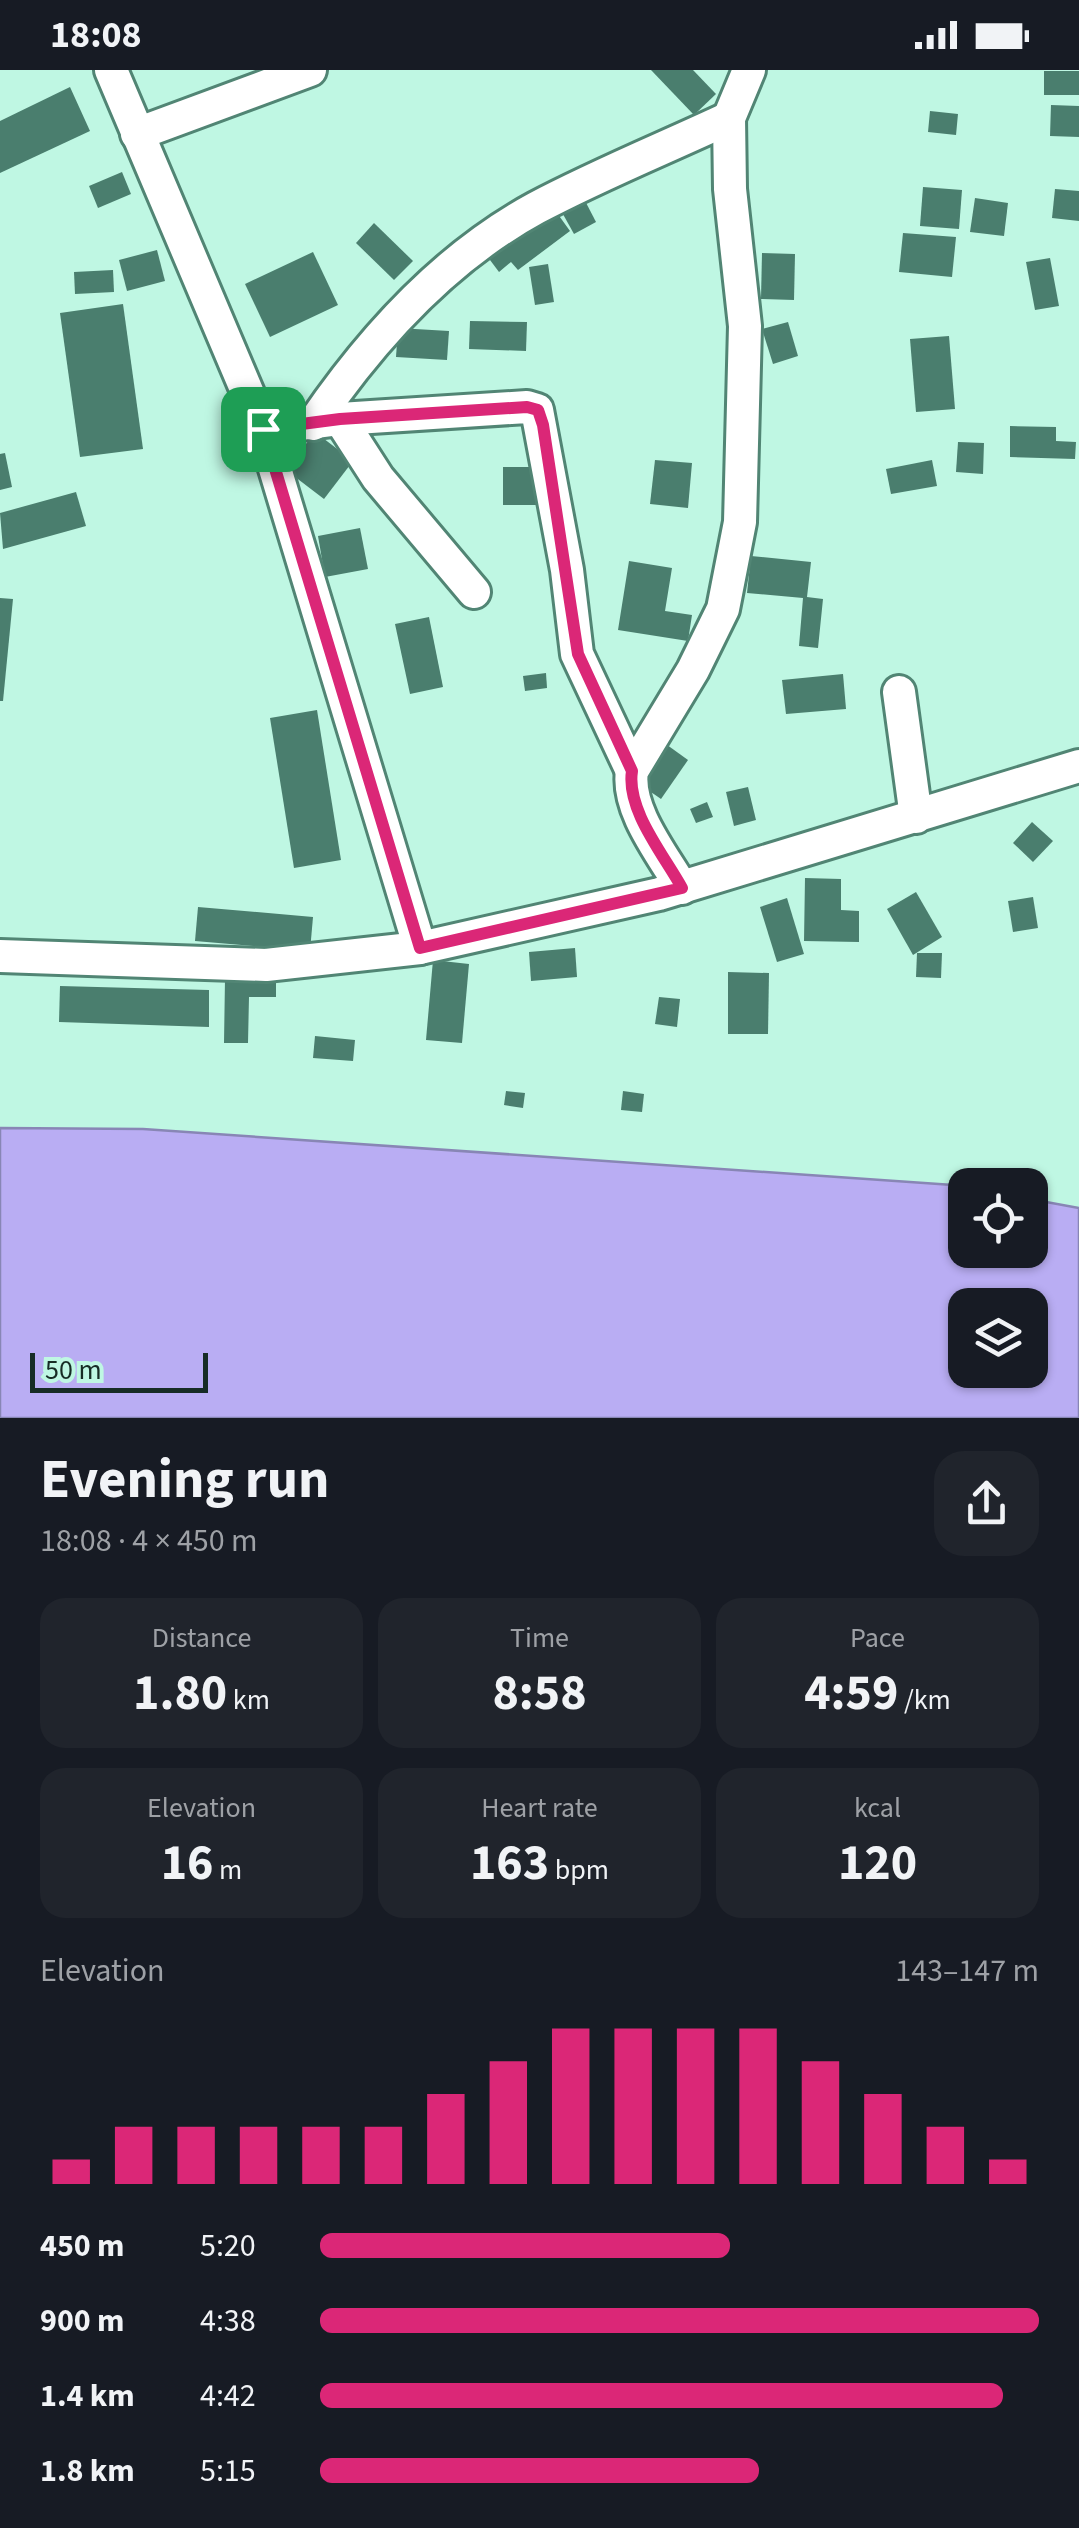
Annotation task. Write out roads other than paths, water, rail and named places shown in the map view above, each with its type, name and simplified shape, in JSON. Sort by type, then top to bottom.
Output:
[{"type":"street","points":[[111,70],[263,429],[420,948]]},
{"type":"street","points":[[137,134],[310,70]]},
{"type":"street","points":[[632,771],[723,609],[740,522],[745,326],[730,189],[729,118],[749,70]]},
{"type":"street","points":[[327,421],[346,376],[382,335],[463,257],[534,209],[729,118]]},
{"type":"street","points":[[263,429],[510,408],[538,410],[578,654],[632,771],[632,791],[643,820],[682,888]]},
{"type":"street","points":[[327,421],[474,592]]},
{"type":"street","points":[[899,692],[916,817]]},
{"type":"street","points":[[0,956],[266,966],[420,948],[682,888],[1079,766]]}]
